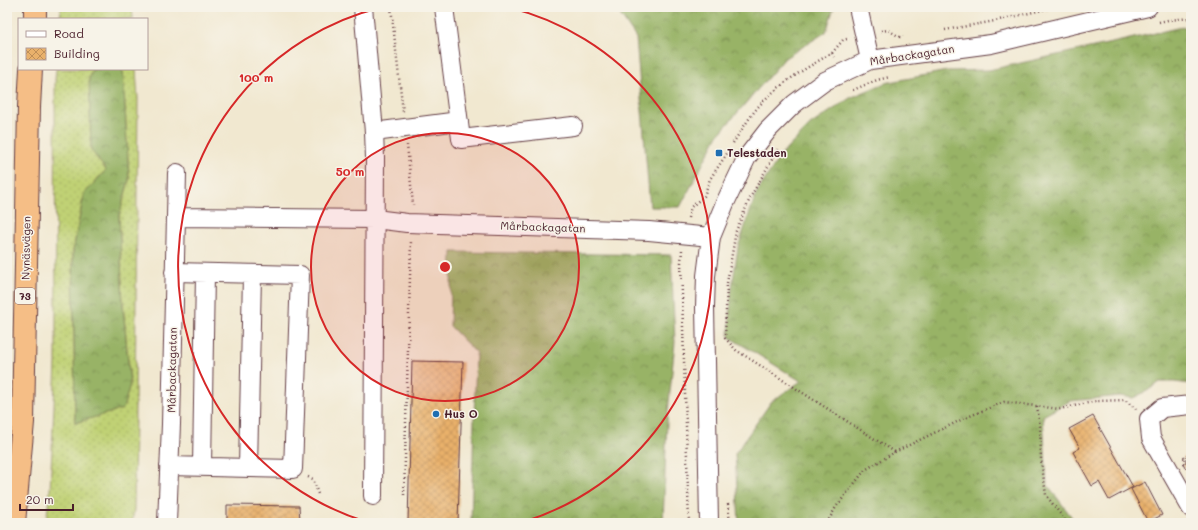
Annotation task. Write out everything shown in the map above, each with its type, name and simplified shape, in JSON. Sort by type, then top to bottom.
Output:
[{"type":"highway","points":[[35,18],[36,7]]},
{"type":"highway","name":"Nynäsvägen","points":[[14,523],[23,422],[31,70]]},
{"type":"street","points":[[363,7],[374,132],[375,219],[373,496]]},
{"type":"street","points":[[444,7],[461,139],[573,126]]},
{"type":"street","points":[[858,7],[870,60]]},
{"type":"street","name":"Mårbackagatan","points":[[709,523],[705,307],[706,276],[711,237],[747,157],[764,136],[794,104],[825,81],[870,60],[991,44],[1148,7]]},
{"type":"street","points":[[374,132],[459,121]]},
{"type":"street","name":"Mårbackagatan","points":[[167,523],[177,173]]},
{"type":"street","name":"Mårbackagatan","points":[[176,217],[375,219],[412,223],[649,231],[711,237]]},
{"type":"street","points":[[169,466],[294,469],[300,275],[174,272]]},
{"type":"street","points":[[202,467],[205,273]]},
{"type":"street","points":[[248,468],[252,274]]},
{"type":"street","points":[[1191,405],[1162,408],[1149,419],[1152,438],[1191,508]]},
{"type":"path","points":[[391,7],[413,206],[404,495]]},
{"type":"path","points":[[939,32],[1055,7]]},
{"type":"path","points":[[689,523],[681,262],[683,235],[691,207],[704,196],[710,179],[758,107],[781,86],[809,66],[832,54],[843,40],[864,34],[888,30],[900,36],[908,36]]},
{"type":"path","points":[[832,54],[853,90],[847,92]]},
{"type":"path","points":[[780,145],[751,196],[736,231],[727,283],[725,338],[736,350],[895,452]]},
{"type":"path","points":[[827,523],[836,507],[865,470],[895,452],[965,418],[1004,402],[1060,409],[1097,401],[1125,400],[1149,419]]},
{"type":"path","points":[[1037,406],[1040,426],[1041,459],[1046,495],[1067,523]]},
{"type":"green space","points":[[61,7],[132,7],[133,18],[60,18]]},
{"type":"green space","points":[[615,7],[834,7],[826,32],[785,58],[718,135],[680,207],[650,207],[636,38]]},
{"type":"green space","points":[[1191,26],[1191,384],[1160,382],[1133,398],[1120,396],[1070,401],[1043,416],[1047,484],[1076,523],[739,523],[735,454],[771,402],[801,381],[729,337],[731,294],[738,247],[756,194],[780,156],[810,125],[850,98],[885,83],[947,71],[989,70]]},
{"type":"green space","points":[[56,70],[93,70],[89,78],[106,170],[84,194],[73,251],[75,422],[130,384],[123,305],[119,216],[129,180],[122,70],[136,70],[138,99],[134,509],[132,523],[46,523],[50,491],[56,362]]},
{"type":"green space","points":[[93,70],[122,70],[123,72],[129,180],[119,216],[123,305],[130,384],[123,409],[75,423],[73,251],[84,194],[106,170],[91,150],[89,78]]},
{"type":"green space","points":[[452,252],[671,255],[675,342],[667,422],[663,523],[471,523],[476,353],[450,326]]},
{"type":"building","name":"Hus O","points":[[412,361],[463,362],[458,523],[408,523]]},
{"type":"building","points":[[1093,416],[1133,487],[1109,500],[1099,482],[1092,486],[1073,452],[1080,448],[1069,429]]},
{"type":"building","points":[[1191,454],[1191,469],[1189,466],[1185,468],[1183,464],[1187,461],[1183,458]]},
{"type":"building","points":[[1145,482],[1162,515],[1148,522],[1131,489]]},
{"type":"building","points":[[227,505],[299,506],[300,521],[319,521],[319,523],[227,523]]},
{"type":"place","name":"Telestaden","points":[[719,153]]},
{"type":"place","name":"Hus O","points":[[436,414]]}]
